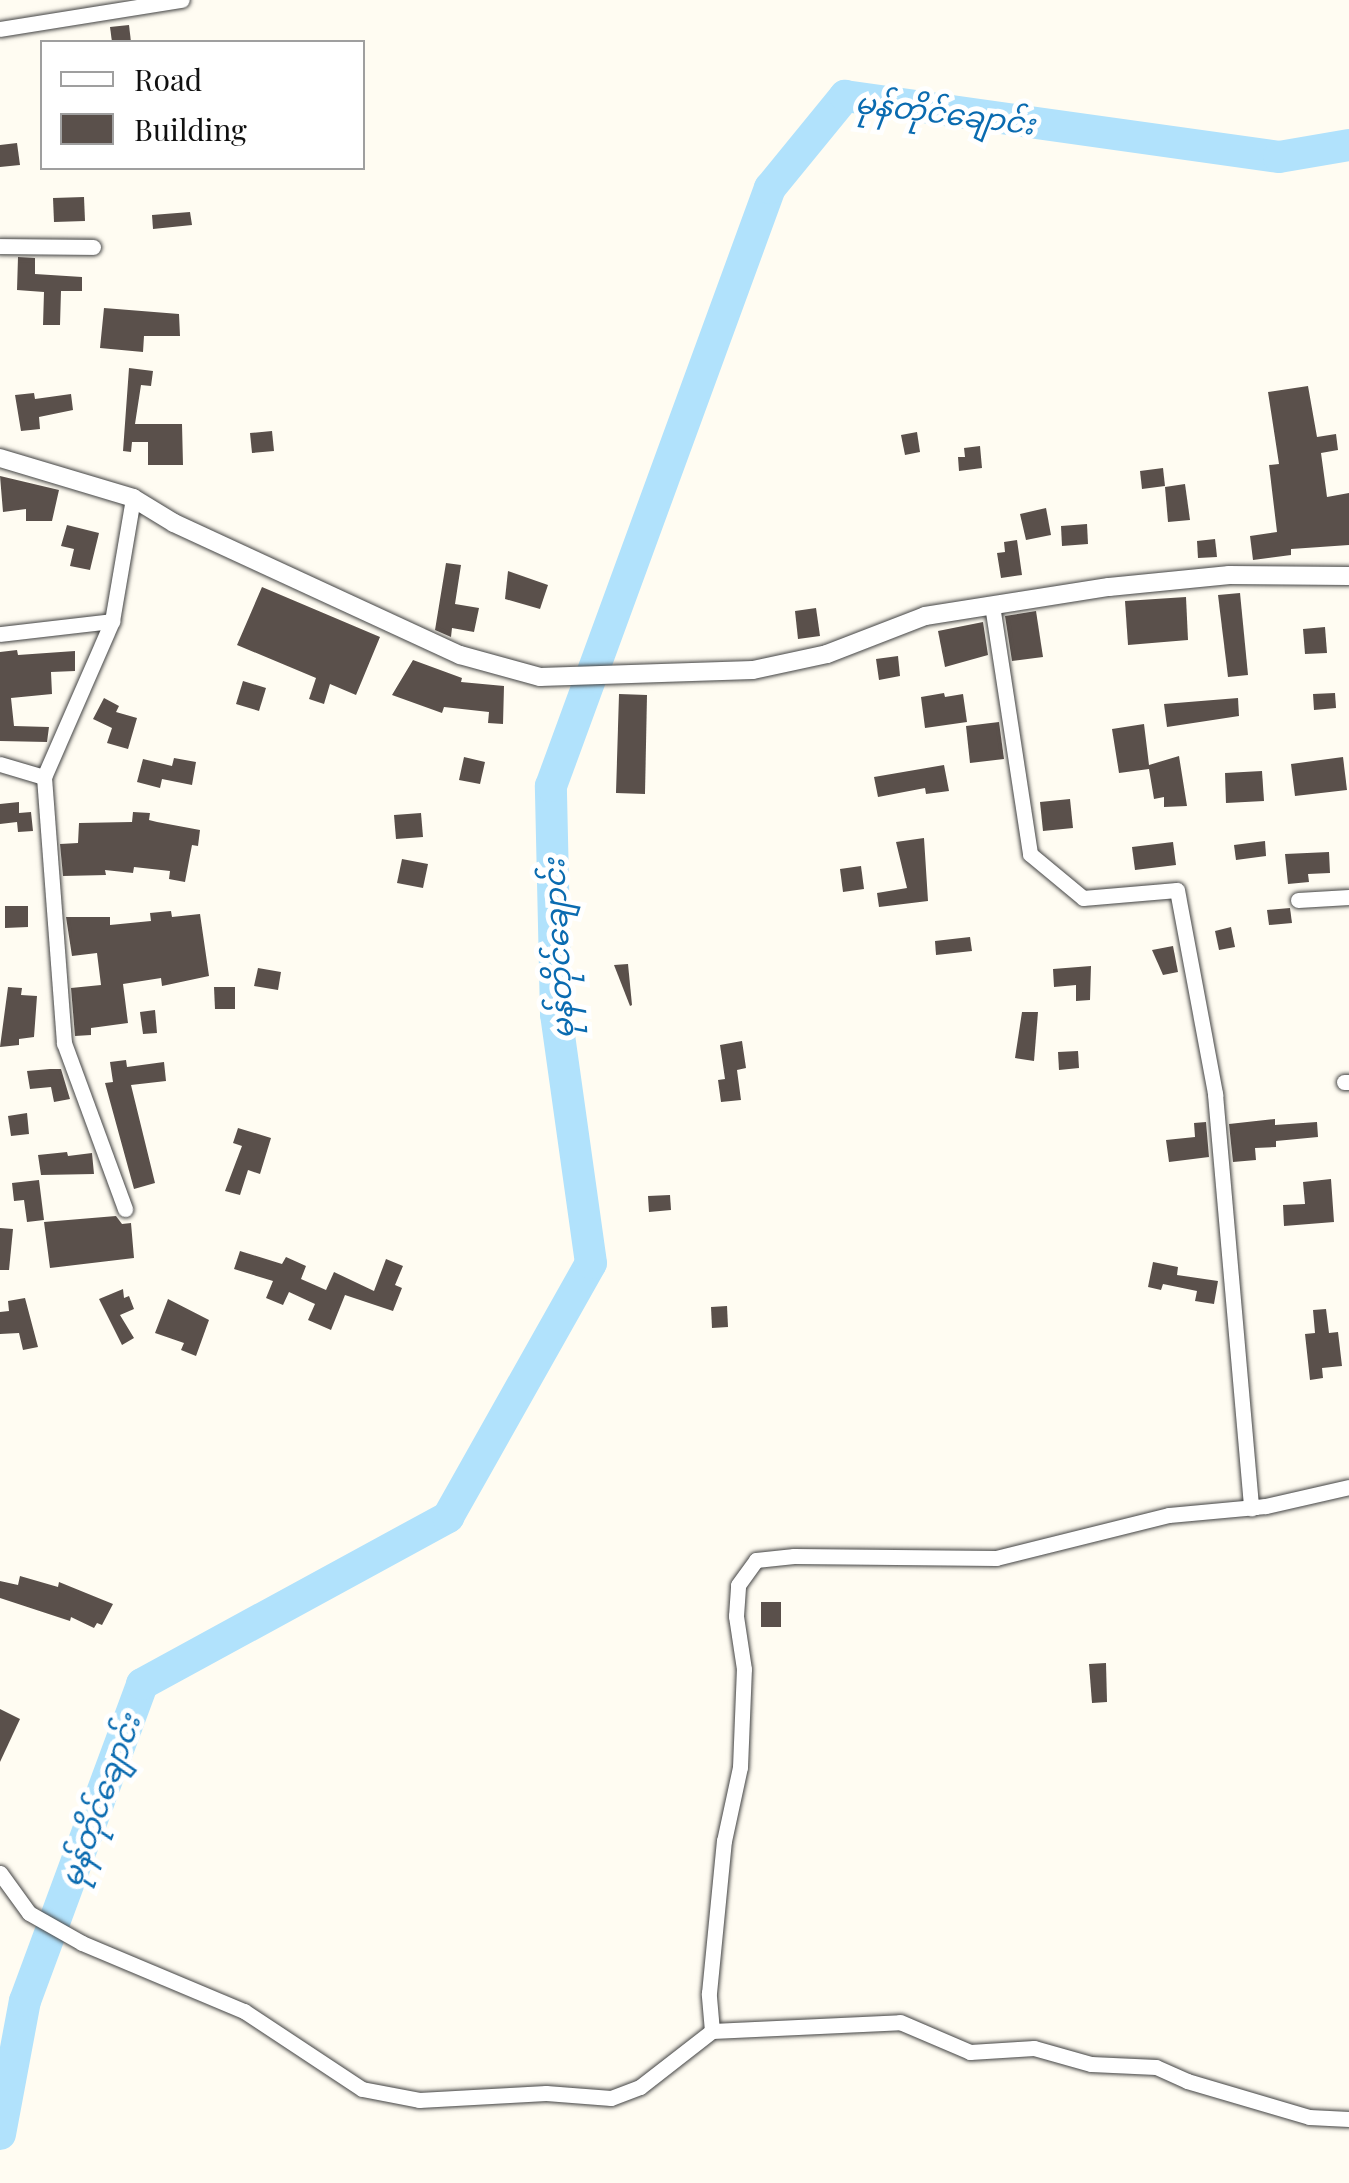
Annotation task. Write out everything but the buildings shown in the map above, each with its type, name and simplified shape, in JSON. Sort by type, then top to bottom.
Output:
[{"type":"street","points":[[0,29],[182,0]]},
{"type":"street","points":[[0,246],[93,247]]},
{"type":"street","points":[[0,458],[133,498],[174,522],[460,654],[540,677],[754,670],[827,654],[925,616],[992,605],[1229,575],[1349,576]]},
{"type":"street","points":[[125,1209],[64,1043],[44,777],[112,621],[133,498]]},
{"type":"street","points":[[992,605],[1030,854],[1084,898],[1177,890],[1215,1094],[1252,1508]]},
{"type":"street","points":[[0,634],[112,621]]},
{"type":"street","points":[[0,764],[44,777]]},
{"type":"street","points":[[1298,900],[1349,897]]},
{"type":"street","points":[[712,2032],[709,1993],[720,1883],[740,1767],[744,1669],[736,1616],[738,1585],[756,1560],[823,1555],[996,1558],[1169,1515],[1252,1508],[1349,1487]]},
{"type":"street","points":[[0,1873],[29,1912],[82,1943],[126,1958],[244,2011],[362,2089],[419,2100],[514,2093],[612,2098],[640,2087],[712,2032],[900,2022],[970,2052],[1034,2048],[1091,2064],[1156,2067],[1187,2081],[1309,2117],[1349,2119]]},
{"type":"waterway","name":"မုန်တိုင်ချောင်း","points":[[0,2134],[25,2001],[142,1684],[448,1517],[591,1263],[556,1014],[551,786],[770,188],[845,96],[1279,157],[1349,145]]}]
